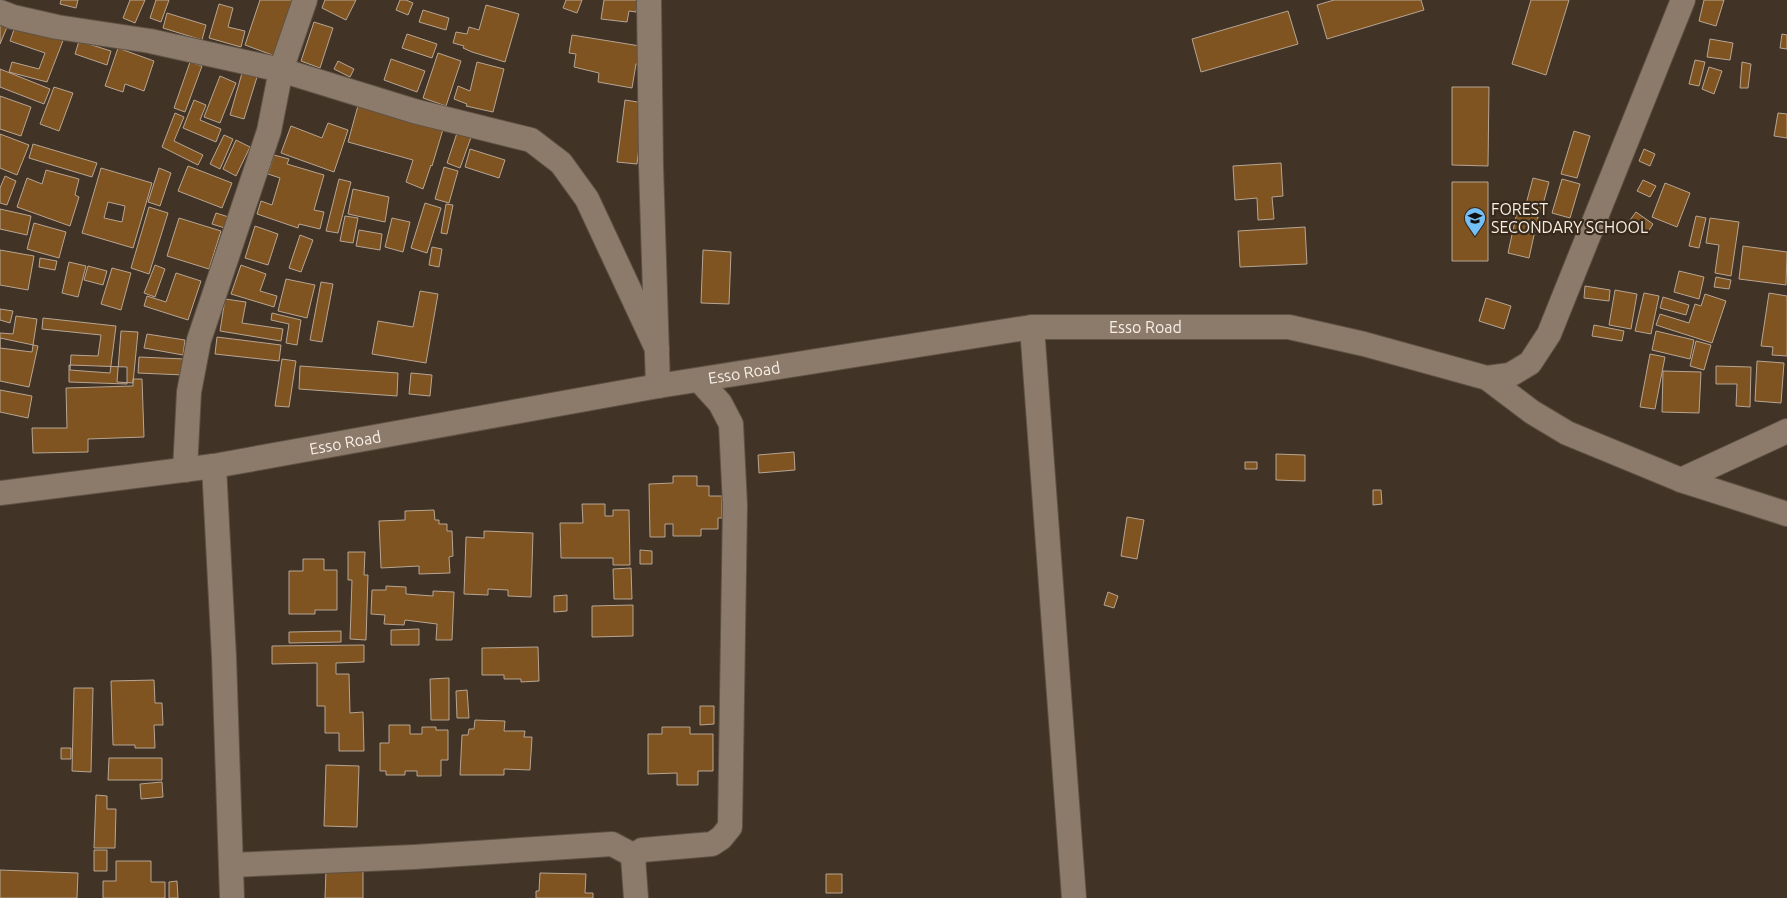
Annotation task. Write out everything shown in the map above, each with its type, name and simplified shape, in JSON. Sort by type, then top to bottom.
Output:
[{"type":"street","points":[[185,470],[189,392],[199,340],[269,131],[281,70],[305,0]]},
{"type":"street","points":[[649,0],[650,166],[658,386]]},
{"type":"street","points":[[1487,378],[1510,375],[1530,363],[1549,334],[1683,0]]},
{"type":"street","points":[[0,12],[13,17],[57,27],[150,42],[281,70],[414,110],[531,140],[561,163],[587,199],[657,349]]},
{"type":"street","points":[[1032,327],[1074,898]]},
{"type":"street","name":"Esso Road","points":[[0,493],[214,466],[658,386],[1032,327],[1290,328],[1364,344],[1487,378]]},
{"type":"street","points":[[1487,378],[1532,412],[1567,433],[1681,480],[1787,514]]},
{"type":"street","points":[[633,857],[642,850],[712,844],[730,828],[735,505],[731,424],[720,403],[699,380]]},
{"type":"street","points":[[1681,480],[1787,431]]},
{"type":"street","points":[[214,466],[224,648],[232,898]]},
{"type":"street","points":[[231,866],[414,857],[612,844],[633,857],[636,898]]},
{"type":"building","points":[[61,0],[78,0],[76,8],[60,4]]},
{"type":"building","points":[[130,0],[145,0],[135,23],[123,18]]},
{"type":"building","points":[[156,0],[169,0],[161,22],[150,18]]},
{"type":"building","points":[[260,0],[294,0],[275,56],[245,45]]},
{"type":"building","points":[[325,0],[356,0],[346,20],[322,8]]},
{"type":"building","points":[[400,0],[413,3],[408,15],[396,10]]},
{"type":"building","points":[[566,0],[582,0],[577,13],[563,8]]},
{"type":"building","points":[[604,0],[638,0],[636,12],[629,11],[627,22],[601,19]]},
{"type":"building","points":[[1334,0],[1421,0],[1424,10],[1327,39],[1317,5]]},
{"type":"building","points":[[1531,0],[1569,0],[1546,75],[1512,64]]},
{"type":"building","points":[[1704,0],[1724,0],[1716,26],[1699,21]]},
{"type":"building","points":[[219,4],[233,8],[228,27],[245,31],[241,47],[209,38]]},
{"type":"building","points":[[486,5],[519,14],[505,62],[472,52],[463,48],[464,46],[453,43],[456,32],[467,34],[469,27],[479,30]]},
{"type":"building","points":[[423,10],[449,18],[446,30],[419,22]]},
{"type":"building","points":[[1288,11],[1298,44],[1201,72],[1192,39]]},
{"type":"building","points":[[167,13],[206,25],[202,40],[163,28]]},
{"type":"building","points":[[0,16],[10,20],[0,44]]},
{"type":"building","points":[[17,21],[64,38],[47,82],[9,72],[12,62],[39,69],[45,53],[10,41]]},
{"type":"building","points":[[314,22],[333,28],[320,68],[301,61]]},
{"type":"building","points":[[407,34],[437,44],[432,58],[402,48]]},
{"type":"building","points":[[1782,34],[1787,35],[1787,49],[1780,48]]},
{"type":"building","points":[[572,35],[640,46],[632,88],[598,82],[599,73],[574,67],[576,54],[569,53]]},
{"type":"building","points":[[1710,39],[1733,43],[1730,60],[1707,57]]},
{"type":"building","points":[[79,41],[111,51],[107,65],[75,54]]},
{"type":"building","points":[[118,48],[154,61],[144,91],[125,84],[123,92],[105,86]]},
{"type":"building","points":[[438,53],[461,61],[446,106],[423,98]]},
{"type":"building","points":[[391,59],[425,71],[417,92],[384,80]]},
{"type":"building","points":[[1695,60],[1705,62],[1699,86],[1689,84]]},
{"type":"building","points":[[338,61],[354,69],[350,77],[334,69]]},
{"type":"building","points":[[190,62],[202,66],[185,112],[174,108]]},
{"type":"building","points":[[477,62],[504,69],[493,112],[466,106],[467,104],[454,99],[458,86],[470,91]]},
{"type":"building","points":[[1742,62],[1751,64],[1748,88],[1740,88]]},
{"type":"building","points":[[1709,67],[1722,71],[1714,94],[1702,89]]},
{"type":"building","points":[[0,69],[50,89],[44,104],[0,87]]},
{"type":"building","points":[[242,73],[257,77],[244,119],[230,115]]},
{"type":"building","points":[[220,76],[236,83],[220,123],[204,117]]},
{"type":"building","points":[[54,87],[73,93],[59,131],[40,124]]},
{"type":"building","points":[[1452,87],[1489,87],[1488,166],[1452,165]]},
{"type":"building","points":[[0,96],[31,107],[21,136],[0,129]]},
{"type":"building","points":[[194,100],[206,105],[200,120],[221,129],[216,142],[183,128]]},
{"type":"building","points":[[625,100],[644,103],[637,164],[617,162]]},
{"type":"building","points":[[359,102],[444,126],[423,189],[406,182],[413,160],[348,142]]},
{"type":"building","points":[[175,113],[184,117],[174,141],[203,155],[198,165],[162,147]]},
{"type":"building","points":[[1778,113],[1787,114],[1787,138],[1774,136]]},
{"type":"building","points":[[328,123],[348,130],[334,172],[281,153],[291,126],[322,138]]},
{"type":"building","points":[[460,124],[474,129],[460,168],[447,163]]},
{"type":"building","points":[[1574,131],[1590,136],[1577,178],[1561,174]]},
{"type":"building","points":[[0,134],[29,145],[17,175],[0,168]]},
{"type":"building","points":[[224,135],[233,139],[220,169],[210,164]]},
{"type":"building","points":[[236,140],[250,147],[236,176],[223,169]]},
{"type":"building","points":[[33,144],[97,163],[92,177],[29,158]]},
{"type":"building","points":[[470,149],[505,160],[499,178],[465,167]]},
{"type":"building","points":[[1644,149],[1655,154],[1650,166],[1639,161]]},
{"type":"building","points":[[274,155],[289,159],[287,164],[324,175],[314,210],[324,212],[320,229],[299,224],[298,228],[257,214],[261,201],[272,205],[280,178],[268,174]]},
{"type":"building","points":[[1281,163],[1283,196],[1272,197],[1274,219],[1258,220],[1257,198],[1235,200],[1233,166]]},
{"type":"building","points":[[188,166],[232,183],[222,208],[178,191]]},
{"type":"building","points":[[444,167],[458,171],[449,203],[435,199]]},
{"type":"building","points":[[101,168],[152,183],[133,248],[82,233]],"holes":[[[108,202],[125,206],[122,222],[104,218]]]},
{"type":"building","points":[[159,168],[171,173],[160,206],[148,202]]},
{"type":"building","points":[[46,170],[79,179],[75,195],[79,197],[70,226],[17,207],[27,178],[42,184]]},
{"type":"building","points":[[5,176],[16,181],[7,205],[0,203],[0,188]]},
{"type":"building","points":[[1533,178],[1549,182],[1541,212],[1525,208]]},
{"type":"building","points":[[339,179],[351,182],[338,233],[326,231]]},
{"type":"building","points":[[1562,179],[1580,184],[1570,218],[1552,213]]},
{"type":"building","points":[[1643,180],[1656,186],[1650,197],[1637,191]]},
{"type":"building","points":[[1452,182],[1488,182],[1488,261],[1452,261]]},
{"type":"building","points":[[1665,183],[1690,193],[1677,227],[1652,217]]},
{"type":"building","points":[[353,189],[389,197],[385,222],[348,214]]},
{"type":"building","points":[[425,203],[441,208],[427,253],[411,248]]},
{"type":"building","points":[[446,204],[453,205],[447,234],[441,233]]},
{"type":"building","points":[[149,207],[168,213],[149,274],[131,268]]},
{"type":"building","points":[[0,209],[31,216],[27,235],[0,229]]},
{"type":"building","points":[[1517,212],[1538,217],[1529,258],[1508,253]]},
{"type":"building","points":[[1636,212],[1653,224],[1648,232],[1630,220]]},
{"type":"building","points":[[216,213],[235,219],[231,230],[212,224]]},
{"type":"building","points":[[345,216],[358,218],[353,243],[340,241]]},
{"type":"building","points":[[1696,216],[1706,218],[1699,248],[1689,246]]},
{"type":"building","points":[[179,218],[221,231],[209,269],[167,256]]},
{"type":"building","points":[[392,218],[410,222],[403,252],[385,247]]},
{"type":"building","points":[[1710,218],[1739,222],[1731,276],[1715,273],[1719,245],[1706,243]]},
{"type":"building","points":[[34,223],[66,232],[59,258],[27,249]]},
{"type":"building","points":[[255,226],[278,234],[268,265],[245,258]]},
{"type":"building","points":[[1305,227],[1307,264],[1240,267],[1238,231]]},
{"type":"building","points":[[359,230],[382,234],[380,250],[356,246]]},
{"type":"building","points":[[300,235],[313,240],[301,272],[289,268]]},
{"type":"building","points":[[1743,246],[1787,252],[1786,285],[1739,279]]},
{"type":"building","points":[[432,247],[442,249],[439,267],[429,265]]},
{"type":"building","points":[[0,250],[34,256],[28,290],[0,285]]},
{"type":"building","points":[[703,250],[731,252],[729,304],[701,303]]},
{"type":"building","points":[[40,258],[57,261],[55,270],[39,267]]},
{"type":"building","points":[[69,262],[86,266],[78,297],[62,293]]},
{"type":"building","points":[[155,265],[165,269],[155,297],[144,293]]},
{"type":"building","points":[[241,265],[266,274],[260,291],[277,296],[274,307],[231,294]]},
{"type":"building","points":[[88,266],[107,271],[103,285],[84,280]]},
{"type":"building","points":[[112,268],[131,273],[121,310],[101,304]]},
{"type":"building","points":[[1679,271],[1704,277],[1699,299],[1674,292]]},
{"type":"building","points":[[176,273],[201,281],[188,320],[144,306],[147,296],[166,302]]},
{"type":"building","points":[[1716,277],[1731,280],[1729,289],[1714,287]]},
{"type":"building","points":[[286,279],[315,285],[307,318],[278,311]]},
{"type":"building","points":[[321,282],[333,284],[322,342],[310,340]]},
{"type":"building","points":[[1585,286],[1610,290],[1609,301],[1584,298]]},
{"type":"building","points":[[1615,290],[1637,294],[1631,329],[1609,325]]},
{"type":"building","points":[[420,291],[438,294],[426,363],[372,354],[378,321],[413,327]]},
{"type":"building","points":[[1644,293],[1659,296],[1651,334],[1635,331]]},
{"type":"building","points":[[1769,293],[1787,296],[1787,356],[1772,355],[1773,347],[1761,346]]},
{"type":"building","points":[[1705,294],[1726,301],[1712,343],[1656,325],[1660,314],[1689,323],[1695,304],[1701,306]]},
{"type":"building","points":[[1663,297],[1689,305],[1686,315],[1660,308]]},
{"type":"building","points":[[1486,298],[1511,306],[1504,329],[1479,321]]},
{"type":"building","points":[[225,299],[246,302],[242,323],[283,329],[281,341],[220,331]]},
{"type":"building","points":[[0,309],[13,311],[10,323],[0,320]]},
{"type":"building","points":[[272,313],[301,320],[297,345],[286,343],[289,324],[271,320]]},
{"type":"building","points":[[16,316],[37,319],[32,352],[0,348],[0,333],[13,334]]},
{"type":"building","points":[[43,318],[116,326],[110,373],[70,370],[71,355],[98,356],[101,335],[42,329]]},
{"type":"building","points":[[1594,325],[1624,331],[1622,341],[1592,336]]},
{"type":"building","points":[[121,331],[138,332],[133,383],[117,382]]},
{"type":"building","points":[[1656,331],[1694,340],[1690,359],[1652,350]]},
{"type":"building","points":[[147,334],[185,340],[183,355],[144,348]]},
{"type":"building","points":[[217,337],[281,345],[279,361],[215,354]]},
{"type":"building","points":[[0,338],[38,346],[29,387],[0,381]]},
{"type":"building","points":[[1696,341],[1711,345],[1704,370],[1690,366]]},
{"type":"building","points":[[1650,354],[1665,357],[1655,409],[1640,407]]},
{"type":"building","points":[[139,357],[185,359],[184,375],[138,373]]},
{"type":"building","points":[[282,359],[296,361],[289,407],[275,406]]},
{"type":"building","points":[[1757,361],[1784,363],[1781,403],[1755,401]]},
{"type":"building","points":[[69,365],[127,367],[127,384],[69,382]]},
{"type":"building","points":[[300,366],[398,373],[397,396],[299,389]]},
{"type":"building","points":[[1716,366],[1751,367],[1750,407],[1736,406],[1737,384],[1716,384]]},
{"type":"building","points":[[1663,371],[1701,372],[1699,413],[1662,412]]},
{"type":"building","points":[[411,373],[432,375],[430,396],[409,394]]},
{"type":"building","points":[[133,379],[142,379],[144,437],[88,439],[88,452],[33,453],[32,428],[67,428],[66,388],[133,386]]},
{"type":"building","points":[[0,390],[32,396],[28,418],[0,412]]},
{"type":"building","points":[[794,452],[795,470],[759,473],[758,455]]},
{"type":"building","points":[[1276,454],[1305,455],[1305,481],[1276,480]]},
{"type":"building","points":[[1245,462],[1257,462],[1257,469],[1245,469]]},
{"type":"building","points":[[673,476],[697,476],[697,486],[709,486],[709,496],[722,496],[722,518],[718,518],[718,529],[701,529],[701,536],[673,536],[673,524],[665,524],[665,537],[650,537],[649,484],[673,483]]},
{"type":"building","points":[[1373,490],[1381,490],[1382,504],[1373,505]]},
{"type":"building","points":[[582,504],[605,504],[605,516],[613,516],[613,510],[629,510],[630,565],[613,565],[613,558],[561,558],[560,523],[583,523]]},
{"type":"building","points":[[434,510],[435,520],[439,520],[439,524],[447,524],[447,531],[452,531],[453,556],[449,557],[450,573],[419,574],[419,566],[381,568],[379,521],[405,520],[405,511]]},
{"type":"building","points":[[1127,517],[1144,520],[1137,559],[1121,556]]},
{"type":"building","points":[[484,531],[533,533],[531,597],[508,596],[508,590],[488,589],[488,595],[464,594],[466,537],[484,538]]},
{"type":"building","points":[[640,550],[652,551],[652,564],[640,564]]},
{"type":"building","points":[[348,552],[365,552],[364,575],[368,575],[366,640],[350,639],[352,580],[348,580]]},
{"type":"building","points":[[303,559],[324,559],[324,570],[337,570],[337,610],[315,610],[315,614],[289,614],[289,571],[303,571]]},
{"type":"building","points":[[631,568],[632,599],[614,599],[613,569]]},
{"type":"building","points":[[386,586],[406,587],[406,594],[433,596],[433,591],[454,592],[452,640],[436,640],[437,624],[405,620],[404,625],[384,624],[385,615],[371,614],[372,590],[386,590]]},
{"type":"building","points":[[1108,592],[1118,596],[1114,608],[1104,605]]},
{"type":"building","points":[[567,595],[567,611],[554,612],[554,596]]},
{"type":"building","points":[[633,605],[633,636],[592,637],[592,606]]},
{"type":"building","points":[[419,629],[419,645],[391,645],[391,630]]},
{"type":"building","points":[[341,631],[341,642],[289,643],[289,632]]},
{"type":"building","points":[[364,645],[364,662],[336,663],[336,674],[349,674],[350,713],[363,712],[364,751],[339,751],[339,733],[325,733],[325,706],[317,706],[317,663],[272,664],[272,646]]},
{"type":"building","points":[[538,647],[539,681],[521,682],[521,679],[504,679],[504,675],[482,675],[482,648]]},
{"type":"building","points":[[449,678],[449,720],[431,720],[430,679]]},
{"type":"building","points":[[154,680],[155,703],[162,703],[163,725],[154,725],[155,748],[135,748],[135,745],[113,745],[111,681]]},
{"type":"building","points":[[74,688],[93,688],[91,772],[72,771]]},
{"type":"building","points":[[467,690],[469,718],[457,718],[456,691]]},
{"type":"building","points":[[700,706],[714,706],[714,724],[700,725]]},
{"type":"building","points":[[475,720],[505,721],[504,731],[525,731],[524,737],[532,737],[530,770],[504,769],[504,775],[460,775],[462,735],[468,735],[469,729],[474,729]]},
{"type":"building","points":[[389,725],[410,725],[410,734],[422,734],[422,727],[436,727],[436,730],[448,730],[448,760],[441,760],[441,776],[417,776],[417,771],[405,771],[405,775],[386,775],[386,771],[380,771],[380,743],[389,743]]},
{"type":"building","points":[[662,727],[690,727],[690,734],[713,734],[713,771],[698,771],[698,785],[677,785],[677,773],[648,774],[648,734],[662,734]]},
{"type":"building","points":[[61,748],[71,748],[71,759],[61,759]]},
{"type":"building","points":[[109,758],[162,758],[162,780],[108,780]]},
{"type":"building","points":[[326,765],[359,766],[357,827],[324,826]]},
{"type":"building","points":[[162,782],[163,797],[141,799],[140,784]]},
{"type":"building","points":[[96,795],[107,796],[107,809],[116,809],[115,848],[94,848]]},
{"type":"building","points":[[94,850],[107,850],[107,871],[94,871]]},
{"type":"building","points":[[116,861],[151,861],[151,882],[165,882],[165,898],[103,898],[103,881],[116,881]]},
{"type":"building","points":[[0,870],[78,873],[77,898],[0,898]]},
{"type":"building","points":[[326,870],[363,871],[363,898],[325,898]]},
{"type":"building","points":[[540,873],[586,874],[585,893],[593,893],[593,898],[536,898],[536,891],[539,891]]},
{"type":"building","points":[[826,874],[842,874],[842,893],[826,893]]},
{"type":"building","points":[[177,881],[178,898],[169,898],[169,882]]},
{"type":"place","name":"FOREST SECONDARY SCHOOL","points":[[1475,237]]}]
